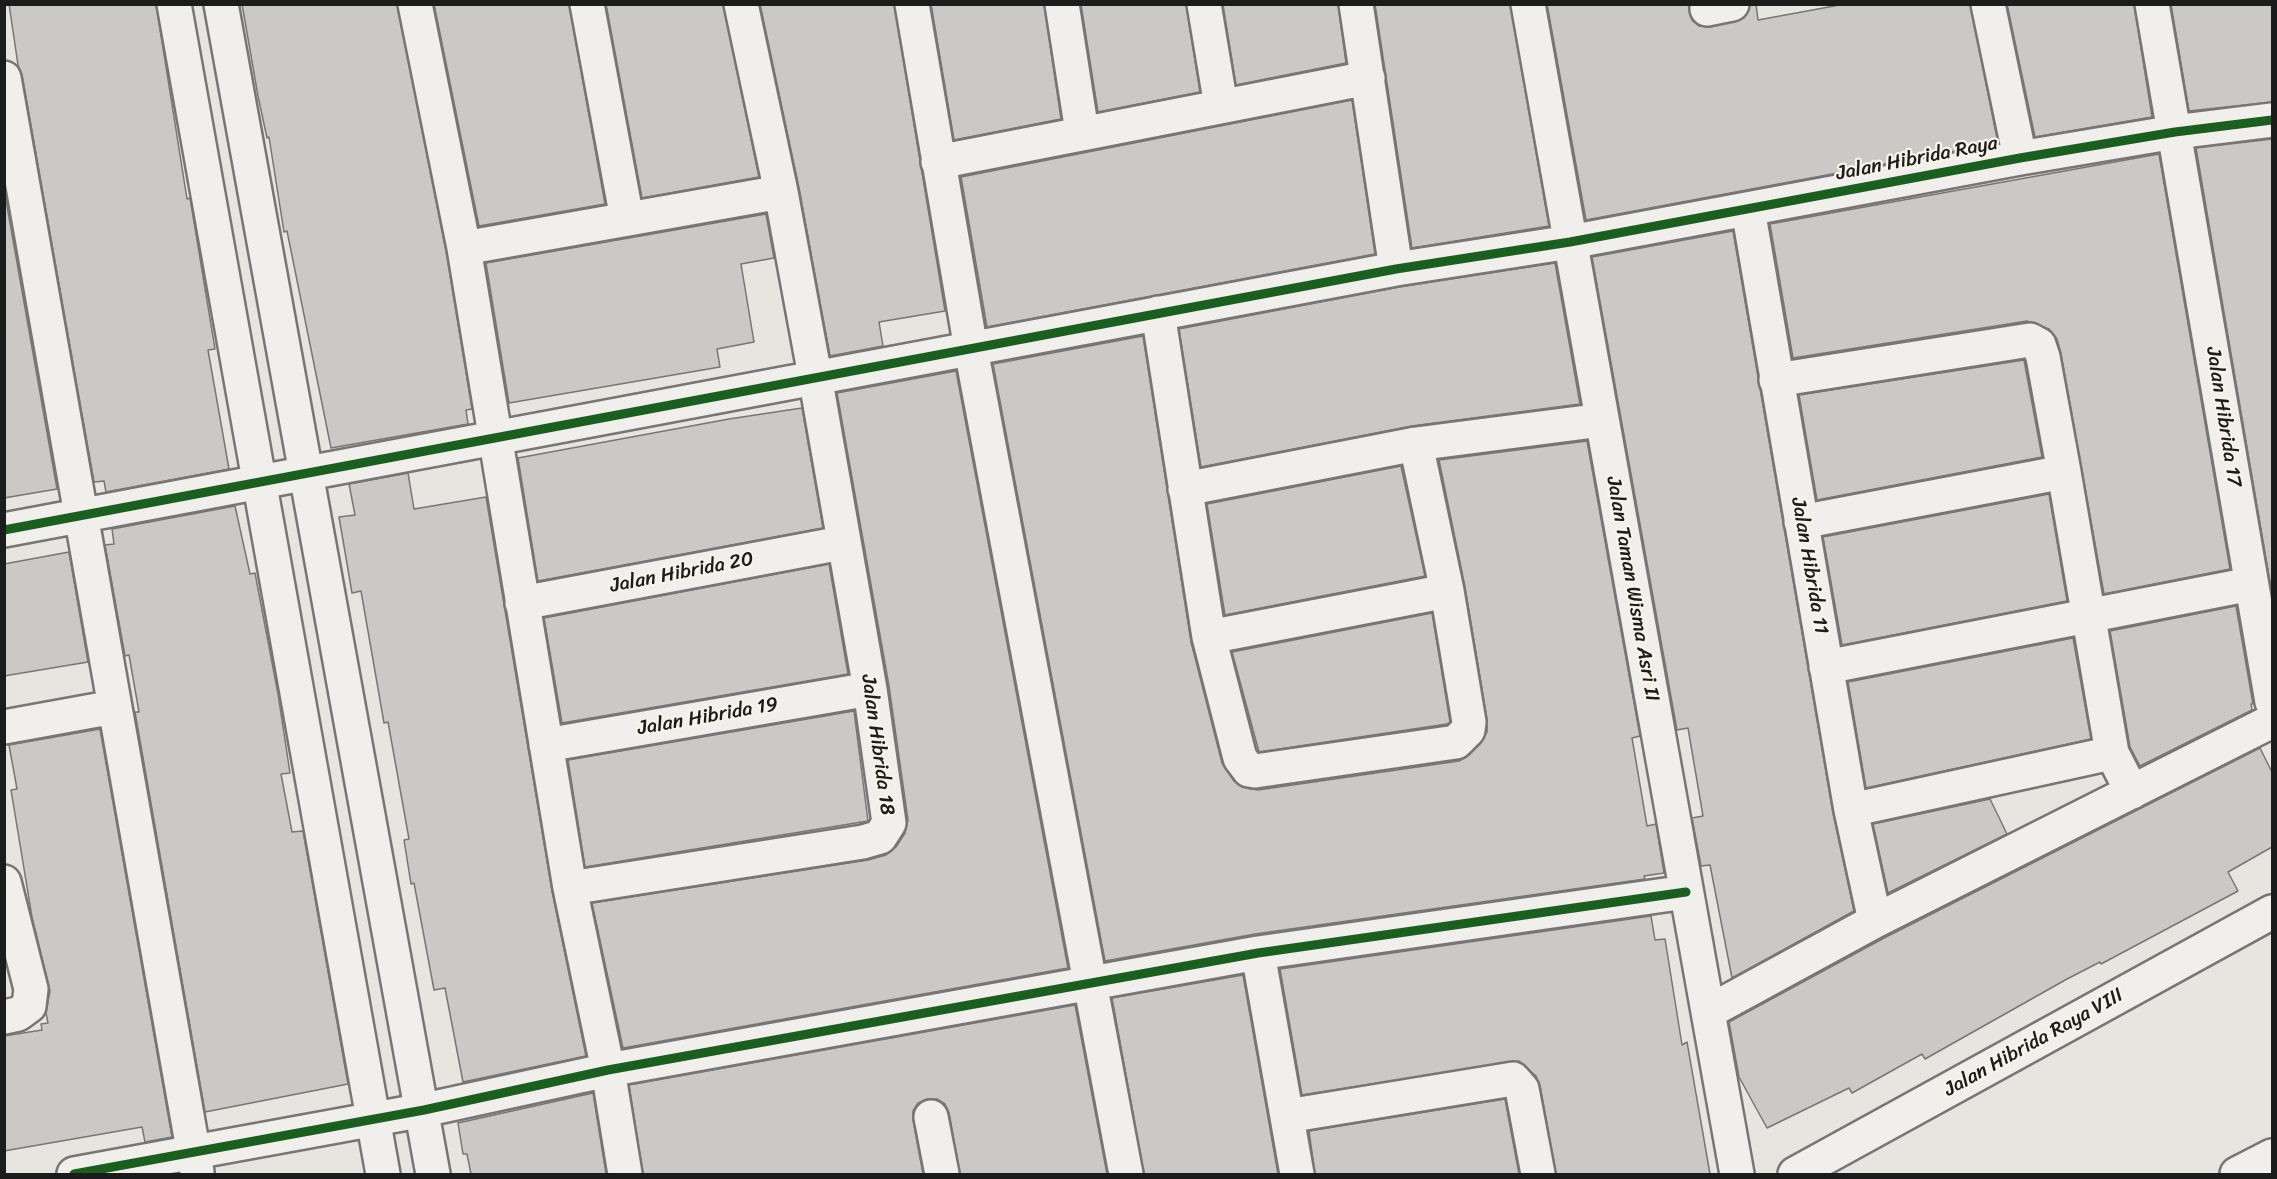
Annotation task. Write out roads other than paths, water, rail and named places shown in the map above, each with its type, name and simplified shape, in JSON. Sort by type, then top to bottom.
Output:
[{"type":"street","points":[[174,4],[383,1174]]},
{"type":"street","points":[[220,4],[304,474],[434,1174]]},
{"type":"street","points":[[415,4],[464,248],[570,888],[608,1070],[625,1174]]},
{"type":"street","points":[[587,4],[627,219]]},
{"type":"street","name":"Jalan Hibrida 18","points":[[570,888],[852,844],[880,837],[889,823],[870,689],[842,543],[815,376],[781,192],[741,4]]},
{"type":"street","points":[[912,4],[971,349],[1126,1174]]},
{"type":"street","points":[[1062,4],[1082,132]]},
{"type":"street","points":[[1204,4],[1221,106]]},
{"type":"street","points":[[1356,4],[1396,269]]},
{"type":"street","name":"Jalan Taman Wisma Asri II","points":[[1528,4],[1737,1174]]},
{"type":"street","points":[[1707,4],[1707,9],[1732,4]]},
{"type":"street","points":[[1988,4],[2020,158]]},
{"type":"street","name":"Jalan Hibrida 17","points":[[2152,4],[2272,702]]},
{"type":"street","points":[[4,78],[195,1163]]},
{"type":"street","points":[[938,162],[1082,132],[1368,78]]},
{"type":"street","name":"Jalan Hibrida Raya","points":[[4,530],[497,439],[815,376],[1396,269],[1570,242],[2020,158],[2175,132],[2272,120]]},
{"type":"street","points":[[464,248],[781,192]]},
{"type":"street","name":"Jalan Hibrida 11","points":[[1748,209],[1851,810],[1875,921]]},
{"type":"street","points":[[1158,313],[1209,637],[1240,758],[1249,770],[1456,742],[1463,738],[1469,722],[1447,591],[1416,444]]},
{"type":"street","points":[[1776,380],[2030,340],[2035,342],[2042,351],[2112,753],[2132,792]]},
{"type":"street","points":[[1185,489],[1416,444],[1602,420]]},
{"type":"street","points":[[1801,522],[2064,472]]},
{"type":"street","name":"Jalan Hibrida 20","points":[[522,603],[842,543]]},
{"type":"street","points":[[1826,667],[2251,584]]},
{"type":"street","points":[[1209,637],[1447,591]]},
{"type":"street","name":"Jalan Hibrida 19","points":[[546,745],[870,689]]},
{"type":"street","points":[[4,727],[114,707]]},
{"type":"street","points":[[1708,1012],[1875,921],[2272,721]]},
{"type":"street","points":[[1851,810],[2112,753]]},
{"type":"street","points":[[4,882],[31,989],[29,1006],[18,1014],[4,1017]]},
{"type":"street","points":[[74,1174],[195,1163],[373,1119],[608,1070],[1092,985],[1258,952],[1686,892]]},
{"type":"street","name":"Jalan Hibrida Raya VIII","points":[[1795,1174],[2272,912]]},
{"type":"street","points":[[1258,952],[1297,1174]]},
{"type":"street","points":[[1287,1116],[1513,1079],[1522,1089],[1538,1174]]},
{"type":"street","points":[[931,1117],[942,1174]]},
{"type":"street","points":[[2237,1174],[2272,1156]]}]
